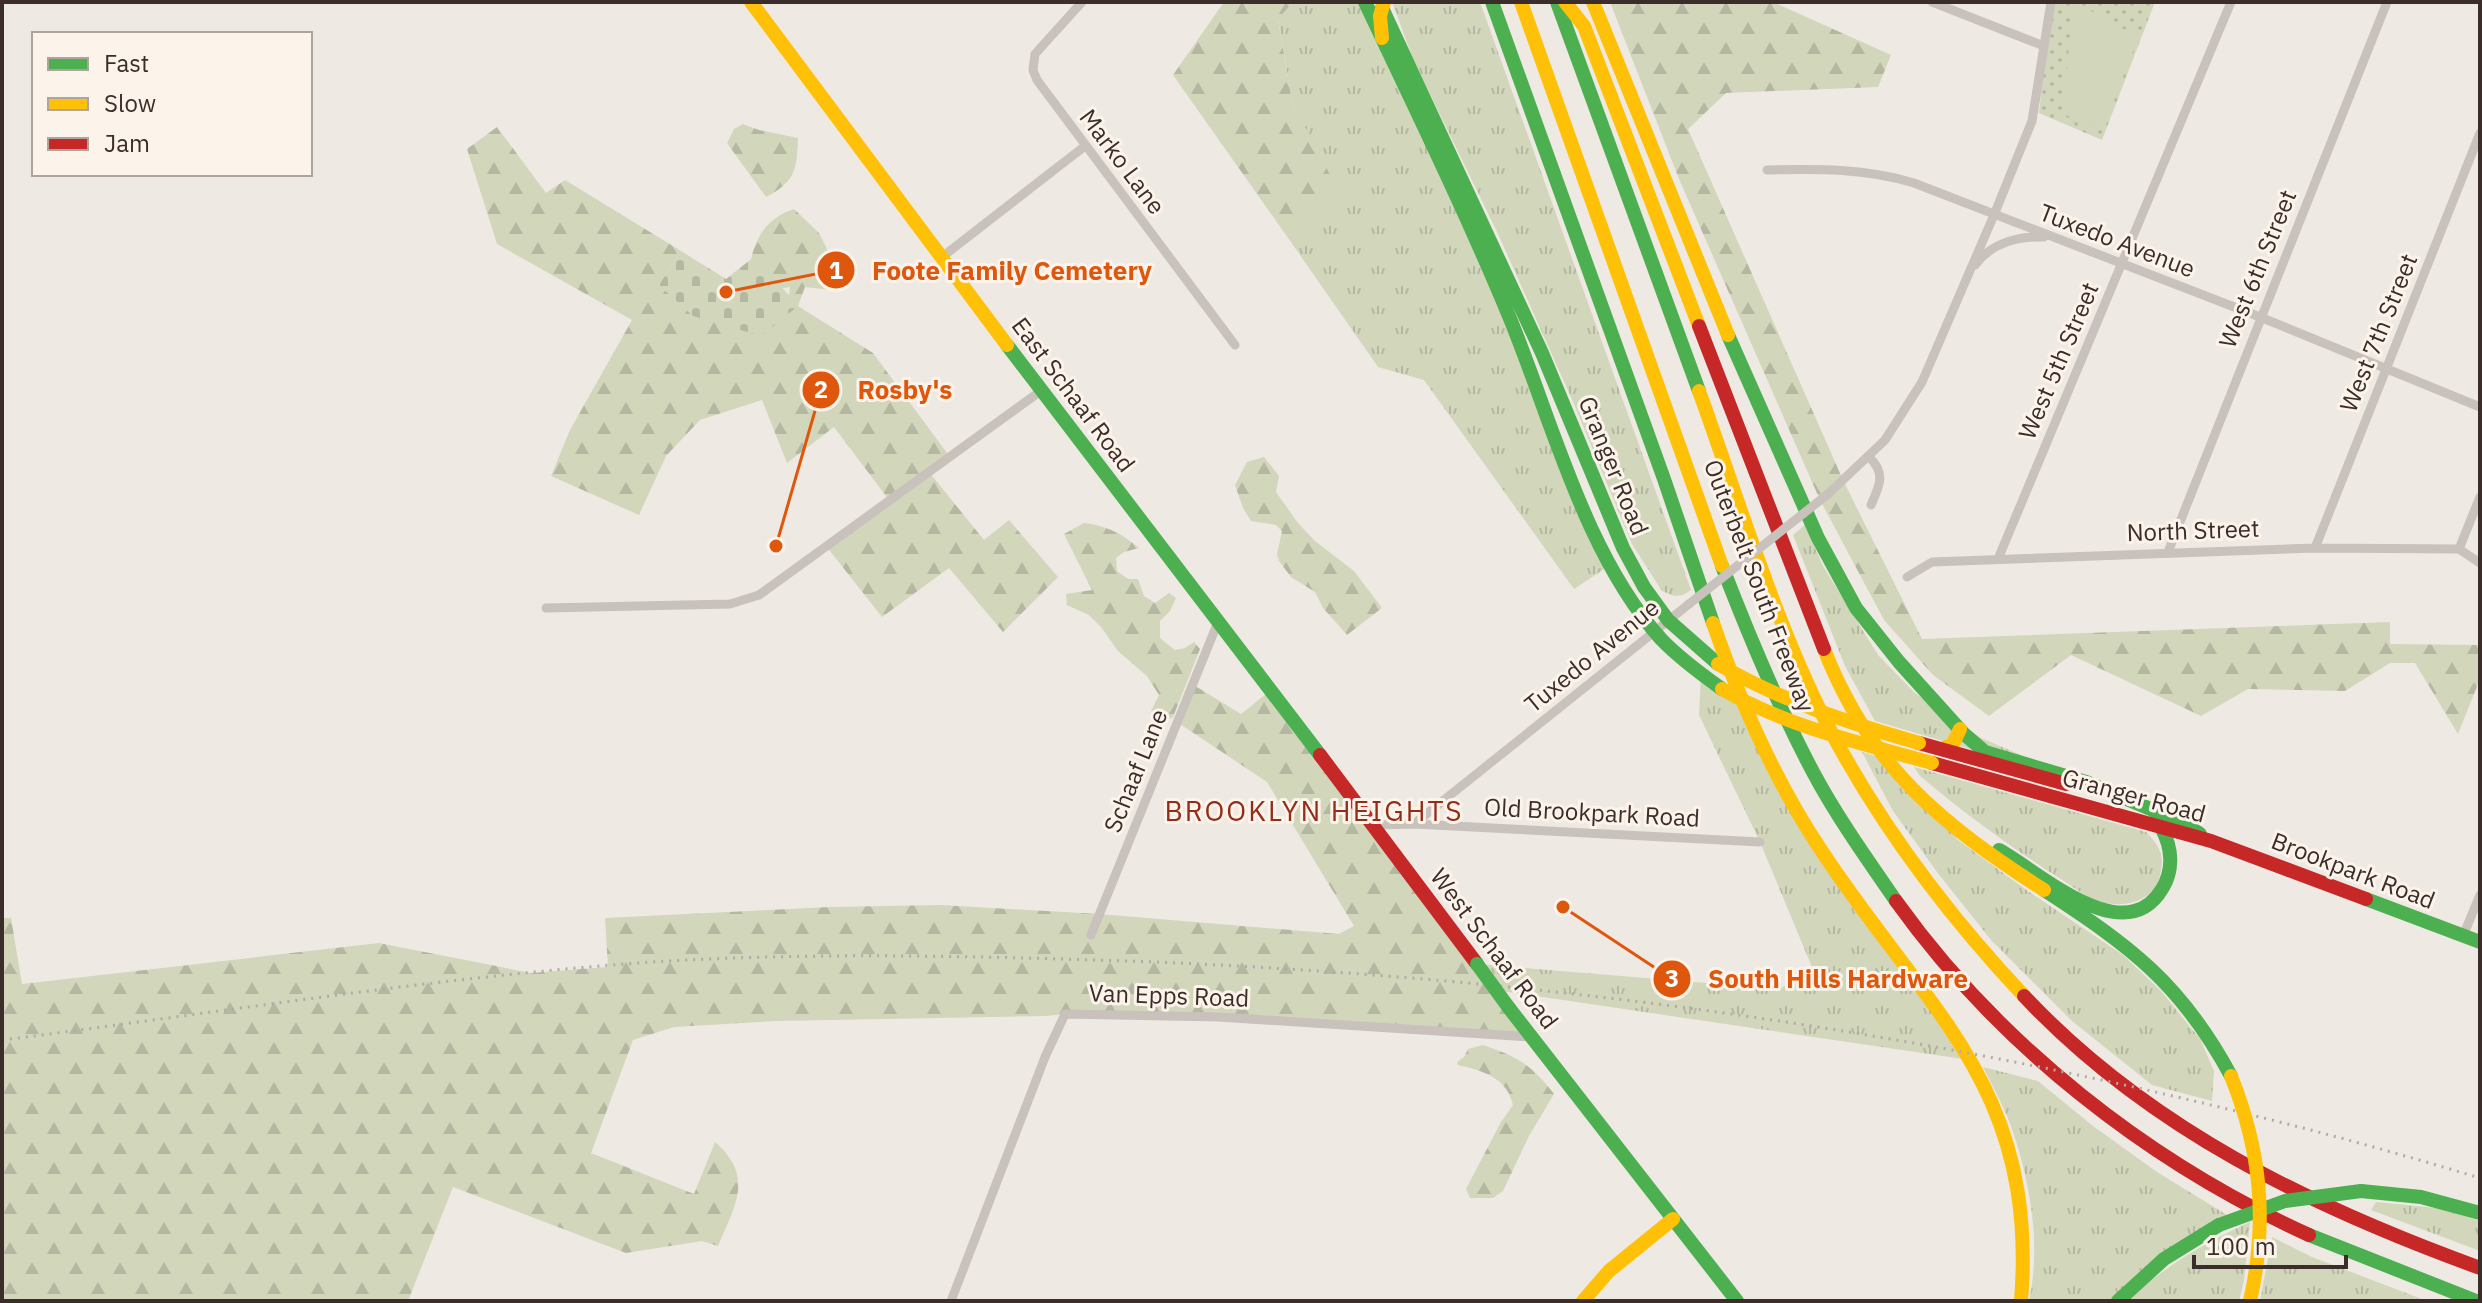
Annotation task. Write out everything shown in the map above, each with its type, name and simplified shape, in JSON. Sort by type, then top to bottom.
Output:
[{"type":"main road","name":"Granger Road","points":[[1365,2],[1503,303],[1582,500],[1621,581],[1655,631],[1683,660],[1749,705],[1786,720],[1932,763],[2164,822]]},
{"type":"main road","points":[[1492,2],[1758,739],[1799,816],[1824,855],[1961,1044],[1987,1089],[2015,1170],[2022,1210],[2024,1269],[2021,1301]]},
{"type":"main road","name":"Outerbelt South Freeway","points":[[1521,2],[1766,676],[1824,790],[1889,891],[1963,983],[2010,1034],[2081,1095],[2153,1149],[2231,1197],[2310,1236],[2476,1301]]},
{"type":"main road","name":"Outerbelt South Freeway","points":[[1557,2],[1765,580],[1797,660],[1826,724],[1890,834],[1919,875],[1969,939],[2019,993],[2083,1052],[2153,1107],[2243,1165],[2319,1205],[2480,1268]]},
{"type":"main road","points":[[1565,2],[1584,26],[1838,681],[1869,738],[1919,798],[1967,838],[2144,961],[2201,1024],[2231,1076],[2253,1134],[2262,1190],[2261,1241],[2250,1301]]},
{"type":"main road","points":[[1593,2],[1710,295],[1818,538],[1846,592],[1868,624],[1979,748],[1992,755],[2059,772],[2164,822],[2171,850],[2170,862],[2163,887],[2148,904],[2116,912],[2080,900],[2003,851],[1967,838]]},
{"type":"main road","name":"East Schaaf Road","points":[[757,4],[942,257],[1218,622]]},
{"type":"main road","name":"Granger Road","points":[[1382,4],[1542,353],[1623,548],[1644,587],[1668,620],[1718,664],[1769,693],[1814,712],[1942,749],[2164,822],[2211,841]]},
{"type":"main road","points":[[1382,4],[1382,38]]},
{"type":"main road","name":"West Schaaf Road","points":[[1218,622],[1509,1008],[1737,1301]]},
{"type":"main road","points":[[1942,749],[1953,744],[1960,729]]},
{"type":"main road","name":"Brookpark Road","points":[[2211,841],[2480,942]]},
{"type":"main road","points":[[2118,1301],[2164,1259],[2219,1225],[2285,1201],[2361,1191],[2396,1192],[2480,1213]]},
{"type":"main road","points":[[1583,1301],[1609,1271],[1673,1219]]},
{"type":"street","name":"Marko Lane","points":[[1082,2],[1040,47],[1033,62],[1037,80],[1235,345]]},
{"type":"street","points":[[1932,2],[2044,46]]},
{"type":"street","points":[[1767,170],[1842,169],[1889,175],[1994,215],[2032,121],[2051,2]]},
{"type":"street","name":"West 5th Street","points":[[1998,559],[2231,2]]},
{"type":"street","name":"West 6th Street","points":[[2168,552],[2387,2]]},
{"type":"street","name":"West 7th Street","points":[[2315,548],[2480,133]]},
{"type":"street","points":[[942,257],[1085,146]]},
{"type":"street","name":"Tuxedo Avenue","points":[[1414,824],[1828,494],[1869,457],[1898,423],[1922,382],[1994,215],[2260,317],[2480,407]]},
{"type":"street","points":[[1969,274],[1979,260],[2008,241],[2024,237],[2056,239]]},
{"type":"street","points":[[546,608],[730,604],[759,595],[1042,390]]},
{"type":"street","points":[[1869,457],[1880,469],[1882,478],[1871,505]]},
{"type":"street","points":[[2480,497],[2459,549],[2480,563]]},
{"type":"street","name":"North Street","points":[[1907,577],[1932,562],[2315,548],[2459,549]]},
{"type":"street","name":"Schaaf Lane","points":[[1091,935],[1218,622]]},
{"type":"street","name":"Old Brookpark Road","points":[[1374,825],[1414,824],[1760,842]]},
{"type":"street","points":[[2463,936],[2480,895]]},
{"type":"street","name":"Van Epps Road","points":[[951,1301],[1045,1057],[1065,1014],[1218,1017],[1532,1037]]},
{"type":"green space","points":[[1224,2],[1293,2],[1278,19],[1292,102],[1340,194],[1286,235],[1173,75]]},
{"type":"green space","points":[[1293,2],[1365,2],[1612,564],[1574,589],[1424,380],[1378,367],[1286,235],[1339,194],[1292,102],[1278,18]]},
{"type":"green space","points":[[1392,2],[1480,2],[1691,590],[1683,595],[1674,596],[1662,591],[1632,544],[1499,236],[1413,59]]},
{"type":"green space","points":[[1610,2],[1773,2],[1891,55],[1878,87],[1726,93],[1688,129],[1843,480],[1922,639],[2390,622],[2390,644],[2480,645],[2480,679],[2458,734],[2415,663],[2390,663],[2345,691],[2248,689],[2201,716],[2071,655],[1989,716],[1933,675],[1884,620],[1820,500],[1679,179]]},
{"type":"green space","points":[[2051,2],[2155,2],[2102,140],[2039,113]]},
{"type":"green space","points":[[2076,5],[2136,36],[2137,41],[2102,130],[2063,114],[2072,15]]},
{"type":"green space","points":[[743,124],[798,138],[797,159],[789,180],[766,197],[727,143],[734,129]]},
{"type":"green space","points":[[497,127],[546,193],[565,180],[681,251],[659,285],[789,295],[790,287],[783,288],[750,267],[754,248],[763,231],[776,218],[794,209],[819,233],[841,277],[832,290],[805,287],[798,306],[873,353],[950,457],[929,472],[984,540],[1009,520],[1058,577],[1003,632],[949,568],[882,617],[826,546],[889,500],[834,427],[787,463],[762,400],[700,420],[666,456],[639,515],[551,476],[570,430],[632,320],[497,244],[467,149]]},
{"type":"green space","points":[[681,251],[726,279],[755,256],[798,306],[761,336],[693,316],[659,285]]},
{"type":"green space","points":[[1264,457],[1279,476],[1276,492],[1298,523],[1315,541],[1354,571],[1382,608],[1347,635],[1323,608],[1315,592],[1291,577],[1279,561],[1277,554],[1282,531],[1276,525],[1251,521],[1243,508],[1235,485],[1247,462]]},
{"type":"green space","points":[[1084,523],[1113,531],[1139,548],[1116,558],[1117,571],[1128,579],[1138,579],[1144,596],[1155,603],[1169,593],[1176,598],[1170,611],[1160,621],[1160,638],[1175,650],[1194,642],[1200,649],[1173,717],[1166,720],[1151,711],[1159,695],[1147,676],[1118,651],[1089,615],[1067,605],[1066,594],[1092,590],[1064,534]]},
{"type":"green space","points":[[1805,525],[1823,566],[1878,655],[1915,693],[1981,738],[2047,766],[2045,771],[1875,721],[1845,666],[1793,535]]},
{"type":"green space","points":[[1701,674],[1734,696],[1783,788],[1970,1060],[1508,992],[1495,989],[1477,964],[1780,989],[1812,967],[1760,842],[1699,715]]},
{"type":"green space","points":[[1192,684],[1241,714],[1271,690],[1532,1037],[1075,1013],[777,1021],[674,1027],[633,1040],[591,1153],[694,1194],[715,1142],[735,1167],[738,1179],[735,1204],[718,1246],[702,1241],[626,1253],[453,1187],[408,1301],[2,1301],[2,918],[11,918],[22,984],[379,943],[531,973],[608,967],[605,918],[830,907],[941,905],[1099,914],[1339,934],[1354,926],[1267,782],[1177,722]]},
{"type":"green space","points":[[1862,752],[1876,756],[1958,840],[2123,955],[2161,991],[2200,1039],[2214,1071],[2212,1101],[2152,1085],[2072,1021],[1991,940],[1937,872],[1893,811]]},
{"type":"green space","points":[[1914,767],[2146,832],[2158,847],[2161,857],[2157,884],[2145,897],[2128,903],[2110,904],[2091,898],[1990,831],[1920,776]]},
{"type":"green space","points":[[1483,1045],[1523,1063],[1554,1094],[1529,1136],[1503,1191],[1493,1198],[1470,1198],[1466,1189],[1513,1105],[1500,1082],[1485,1073],[1458,1065],[1457,1062],[1468,1049]]},
{"type":"green space","points":[[1983,1067],[2038,1081],[2157,1172],[2227,1215],[2160,1254],[2109,1301],[2029,1301],[2034,1238],[2029,1196],[2011,1126]]},
{"type":"green space","points":[[2376,1202],[2437,1208],[2480,1221],[2480,1251],[2371,1210]]},
{"type":"green space","points":[[2250,1222],[2239,1301],[2126,1301],[2185,1257]]},
{"type":"green space","points":[[2272,1237],[2312,1257],[2427,1301],[2260,1301]]},
{"type":"railway","points":[[2,1040],[407,986],[652,962],[771,957],[950,956],[1300,970],[1471,983],[1642,1002],[1812,1026],[1981,1055],[2148,1090],[2315,1131],[2480,1178]]},
{"type":"traffic: fast","points":[[1365,2],[1492,276],[1573,485],[1611,568],[1634,605],[1661,639],[1722,689]]},
{"type":"traffic: fast","points":[[1492,2],[1713,623]]},
{"type":"traffic: fast","points":[[1557,2],[1699,391]]},
{"type":"traffic: fast","points":[[1382,8],[1542,353],[1623,548],[1644,587],[1668,620],[1718,664]]},
{"type":"traffic: fast","points":[[1728,335],[1818,538],[1856,608],[1899,662],[1963,733],[1985,752],[2086,782],[2165,815]]},
{"type":"traffic: fast","points":[[1007,345],[1320,755]]},
{"type":"traffic: fast","points":[[1722,566],[1764,670],[1813,772],[1842,822],[1896,901]]},
{"type":"traffic: fast","points":[[2155,812],[2183,823],[2200,834]]},
{"type":"traffic: fast","points":[[1999,850],[2081,901],[2104,910],[2126,912],[2146,906],[2166,882],[2170,859],[2162,829]]},
{"type":"traffic: fast","points":[[2044,890],[2128,949],[2151,969],[2193,1016],[2231,1076]]},
{"type":"traffic: fast","points":[[2366,899],[2480,942]]},
{"type":"traffic: fast","points":[[1477,964],[1509,1008]]},
{"type":"traffic: fast","points":[[1509,1008],[1737,1301]]},
{"type":"traffic: fast","points":[[2361,1191],[2421,1197],[2480,1213]]},
{"type":"traffic: fast","points":[[2219,1225],[2285,1201],[2361,1191]]},
{"type":"traffic: fast","points":[[2118,1301],[2164,1259],[2219,1225]]},
{"type":"traffic: fast","points":[[2309,1235],[2476,1301]]},
{"type":"traffic: slow","points":[[751,2],[1007,345]]},
{"type":"traffic: slow","points":[[1382,38],[1380,16],[1384,2]]},
{"type":"traffic: slow","points":[[1521,2],[1722,566]]},
{"type":"traffic: slow","points":[[1565,2],[1584,26],[1699,326]]},
{"type":"traffic: slow","points":[[1593,2],[1728,335]]},
{"type":"traffic: slow","points":[[1699,391],[1774,604],[1828,726],[1870,799],[1917,868],[1968,933],[2024,996]]},
{"type":"traffic: slow","points":[[1713,623],[1747,713],[1774,770],[1806,826],[1937,1009],[1968,1057],[1994,1108],[2012,1164],[2022,1227],[2021,1301]]},
{"type":"traffic: slow","points":[[1824,649],[1842,691],[1863,727],[1913,789],[1973,841],[2044,890]]},
{"type":"traffic: slow","points":[[1718,664],[1816,710],[1919,743]]},
{"type":"traffic: slow","points":[[1722,689],[1798,724],[1932,763]]},
{"type":"traffic: slow","points":[[1942,749],[1953,744],[1960,729]]},
{"type":"traffic: slow","points":[[2231,1076],[2249,1132],[2258,1187],[2259,1243],[2250,1301]]},
{"type":"traffic: slow","points":[[1583,1301],[1609,1271],[1673,1219]]},
{"type":"traffic: jam","points":[[1699,326],[1824,649]]},
{"type":"traffic: jam","points":[[1919,743],[2066,784]]},
{"type":"traffic: jam","points":[[1320,755],[1477,964]]},
{"type":"traffic: jam","points":[[1932,763],[2211,841],[2366,899]]},
{"type":"traffic: jam","points":[[1896,901],[1981,1004],[2029,1051],[2081,1095],[2191,1172],[2249,1206],[2309,1235]]},
{"type":"traffic: jam","points":[[2024,996],[2124,1086],[2236,1159],[2355,1218],[2480,1268]]},
{"type":"place","name":"Foote Family Cemetery","points":[[726,292]]},
{"type":"place","name":"Rosby's","points":[[776,546]]},
{"type":"place","name":"South Hills Hardware","points":[[1563,907]]},
{"type":"district","name":"BROOKLYN HEIGHTS","points":[[1314,811]]}]
